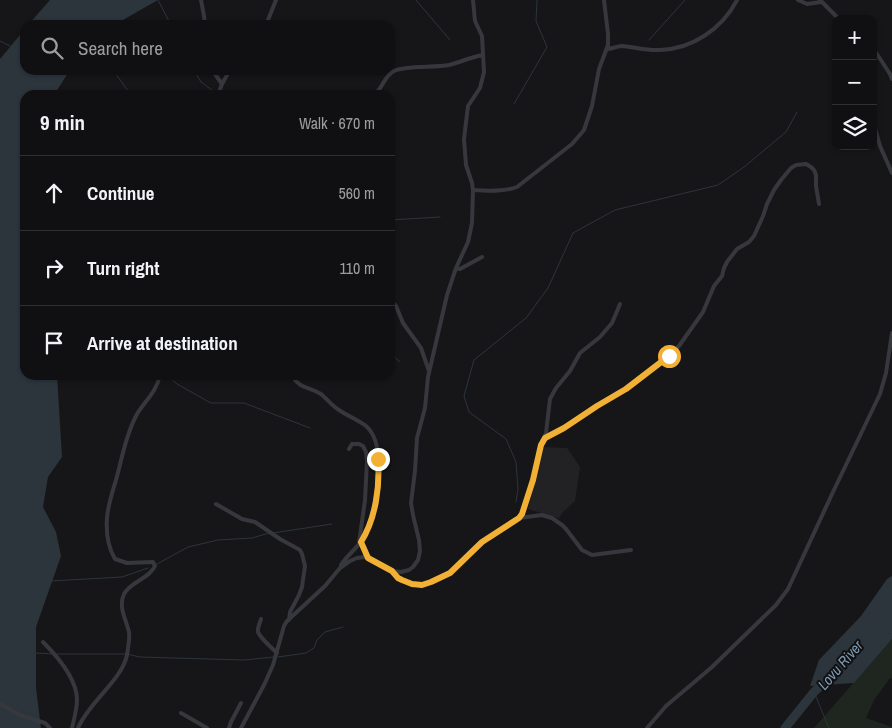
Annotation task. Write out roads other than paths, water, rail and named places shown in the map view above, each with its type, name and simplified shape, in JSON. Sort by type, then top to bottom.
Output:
[{"type":"street","points":[[201,0],[204,20]]},
{"type":"street","points":[[268,20],[276,0]]},
{"type":"street","points":[[392,571],[401,572],[409,570],[416,563],[420,551],[420,540],[412,511],[411,498],[417,438],[448,295],[456,268],[470,235],[472,224],[473,190],[466,166],[464,139],[468,106],[480,88],[483,55],[482,36],[475,21],[473,0]]},
{"type":"street","points":[[473,190],[502,190],[517,187],[572,144],[584,130],[592,106],[599,69],[607,49],[608,34],[604,0]]},
{"type":"street","points":[[607,49],[620,46],[662,50],[696,41],[716,28],[729,14],[737,0]]},
{"type":"street","points":[[798,0],[807,4],[821,1],[835,15]]},
{"type":"street","points":[[877,54],[892,79]]},
{"type":"street","points":[[395,71],[449,65],[483,55]]},
{"type":"street","points":[[216,75],[222,84]]},
{"type":"street","points":[[220,90],[227,75]]},
{"type":"street","points":[[379,90],[388,75]]},
{"type":"street","points":[[877,135],[892,173]]},
{"type":"street","points":[[545,438],[634,383],[679,346],[703,312],[714,286],[722,276],[727,262],[737,249],[749,242],[754,236],[774,190],[796,165],[806,164],[814,170],[819,204]]},
{"type":"street","points":[[456,268],[460,268],[482,257]]},
{"type":"street","points":[[340,568],[357,558],[368,558],[392,571],[398,578],[406,582],[422,585],[450,573],[482,542],[519,518],[533,480],[541,445],[545,438],[548,422],[548,404],[553,393],[570,371],[580,353],[612,323],[620,304]]},
{"type":"street","points":[[395,305],[403,323],[422,348],[430,372]]},
{"type":"street","points":[[647,728],[666,706],[712,667],[776,605],[788,589],[880,394],[886,373],[892,333]]},
{"type":"street","points":[[78,728],[85,715],[119,673],[126,661],[129,633],[123,613],[122,600],[124,595],[131,586],[151,572],[155,566],[153,562],[127,563],[115,559],[111,552],[106,526],[108,506],[127,438],[136,416],[156,389],[159,380]]},
{"type":"street","points":[[241,728],[273,665],[284,626],[325,586],[340,568],[346,557],[360,543],[374,511],[378,478],[377,448],[373,434],[366,426],[337,409],[323,396],[298,384],[295,380]]},
{"type":"street","points":[[349,449],[352,444],[359,444],[363,446],[366,455],[365,500],[360,543],[368,558]]},
{"type":"street","points":[[216,504],[242,519],[255,522],[300,550],[305,566],[304,573],[299,595],[290,612],[289,620]]},
{"type":"street","points":[[519,518],[542,516],[552,518],[562,524],[582,550],[592,555],[631,550]]},
{"type":"street","points":[[261,619],[258,628],[259,633],[277,653]]},
{"type":"street","points":[[44,642],[73,682],[77,701],[72,728]]},
{"type":"street","points":[[229,728],[241,703]]},
{"type":"street","points":[[0,704],[22,716],[45,723],[50,728]]},
{"type":"street","points":[[181,713],[206,728]]},
{"type":"water","points":[[50,0],[158,0],[123,20],[32,20]]},
{"type":"water","points":[[20,35],[20,75],[67,75],[57,90],[20,90],[20,380],[57,380],[62,457],[48,477],[43,507],[56,532],[61,556],[36,627],[36,688],[41,728],[0,728],[0,59]]},
{"type":"water","points":[[892,576],[892,639],[854,683],[810,686],[819,660],[861,616],[887,579]]},
{"type":"waterway","points":[[158,0],[168,20]]},
{"type":"waterway","points":[[416,0],[450,40]]},
{"type":"waterway","points":[[514,104],[547,47],[536,21],[537,0]]},
{"type":"waterway","points":[[649,40],[685,0]]},
{"type":"waterway","points":[[0,41],[10,46]]},
{"type":"waterway","points":[[117,75],[127,90]]},
{"type":"waterway","points":[[197,75],[201,82],[212,90]]},
{"type":"waterway","points":[[516,502],[518,489],[516,462],[506,439],[469,412],[464,396],[474,360],[526,318],[548,288],[573,233],[615,210],[718,185],[744,167],[786,132],[797,112]]},
{"type":"waterway","points":[[395,220],[440,217]]},
{"type":"waterway","points":[[395,358],[400,362]]},
{"type":"waterway","points":[[173,380],[211,403],[244,403],[310,428]]},
{"type":"waterway","points":[[273,533],[332,524]]},
{"type":"waterway","points":[[157,564],[188,547],[218,540],[252,538],[269,533]]},
{"type":"waterway","points":[[51,581],[122,577],[148,568]]},
{"type":"waterway","points":[[278,657],[306,653],[314,648],[317,640],[325,632],[343,627]]},
{"type":"waterway","points":[[36,653],[52,654]]},
{"type":"waterway","points":[[56,654],[127,654],[140,657],[244,660],[274,657]]},
{"type":"waterway","name":"Lovu River","points":[[785,728],[814,692],[829,678]]},
{"type":"waterway","points":[[814,692],[829,728]]}]
